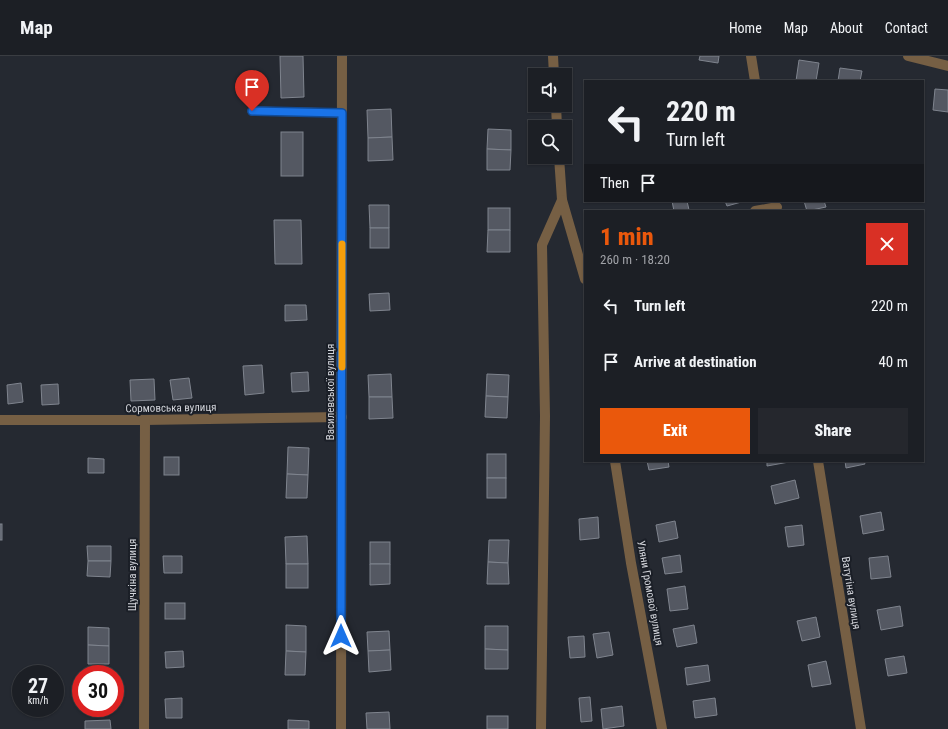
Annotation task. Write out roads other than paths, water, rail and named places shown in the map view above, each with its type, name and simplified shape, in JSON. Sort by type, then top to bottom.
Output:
[{"type":"street","name":"Василевської вулиця","points":[[341,729],[342,56]]},
{"type":"street","points":[[553,56],[554,68]]},
{"type":"street","points":[[751,56],[755,80]]},
{"type":"street","points":[[908,56],[948,66]]},
{"type":"street","points":[[559,164],[562,200],[580,244],[584,272]]},
{"type":"street","points":[[541,729],[545,416],[542,244],[562,200]]},
{"type":"street","points":[[759,210],[777,206]]},
{"type":"street","name":"Сормовська вулиця","points":[[0,420],[145,420],[342,417]]},
{"type":"street","name":"Щучкіна вулиця","points":[[144,729],[145,420]]},
{"type":"street","name":"Уляни Громової вулиця","points":[[615,462],[631,563],[662,729]]},
{"type":"street","name":"Ватутіна вулиця","points":[[818,462],[861,729]]},
{"type":"lane","points":[[252,111],[342,113]]}]
